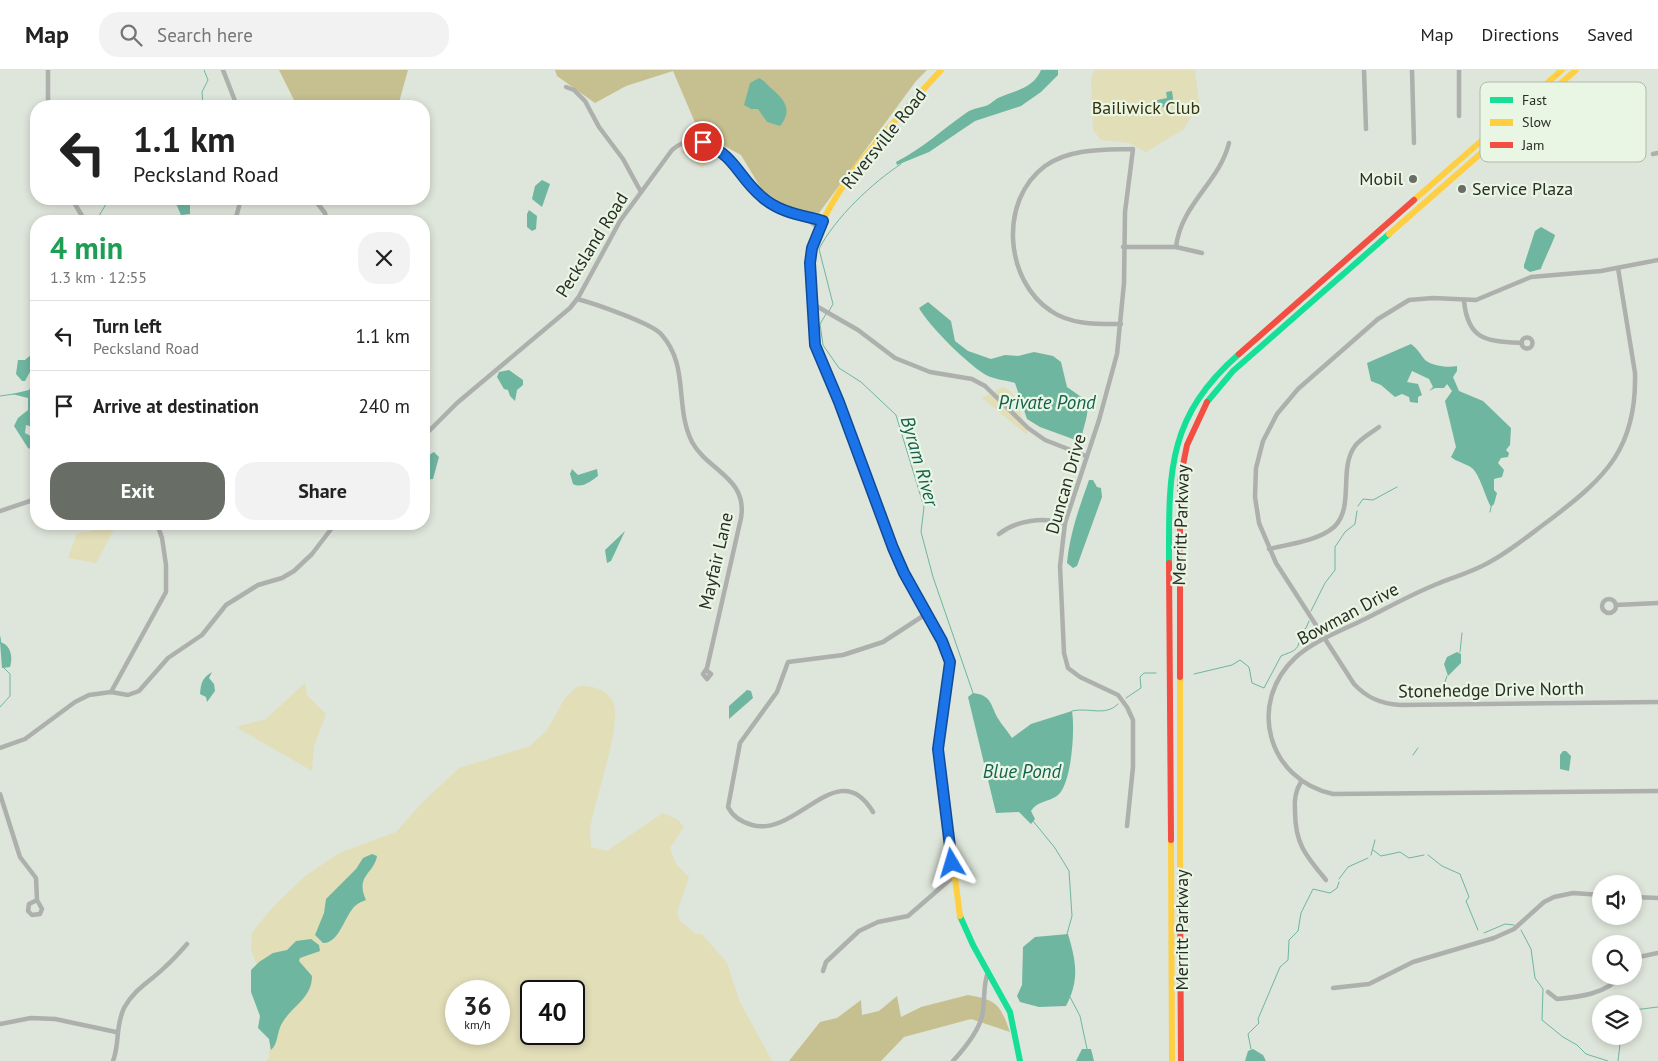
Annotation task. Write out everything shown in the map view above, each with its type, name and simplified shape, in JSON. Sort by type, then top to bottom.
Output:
[{"type":"main road","name":"Riversville Road","points":[[941,70],[864,158],[819,228],[812,248],[812,303],[815,345],[839,402],[893,548],[926,614],[942,641],[950,662],[938,749],[959,913],[965,930],[1010,1012],[1020,1061]]},
{"type":"main road","name":"Merritt Parkway","points":[[1548,82],[1562,70]]},
{"type":"main road","name":"Merritt Parkway","points":[[1563,82],[1576,71]]},
{"type":"main road","name":"Merritt Parkway","points":[[1172,1061],[1170,490],[1171,467],[1181,430],[1199,397],[1223,368],[1480,142]]},
{"type":"main road","name":"Merritt Parkway","points":[[1181,1061],[1179,498],[1182,460],[1191,432],[1209,398],[1233,371],[1480,155]]},
{"type":"street","points":[[48,70],[48,100]]},
{"type":"street","points":[[223,70],[235,100]]},
{"type":"street","points":[[1364,70],[1366,128]]},
{"type":"street","points":[[1412,70],[1414,143]]},
{"type":"street","points":[[1459,70],[1460,116]]},
{"type":"street","points":[[566,87],[574,90],[585,101],[599,127],[623,160],[642,192]]},
{"type":"street","name":"Pecksland Road","points":[[430,430],[471,390],[564,314],[577,299],[620,221],[672,150],[685,142],[697,140],[709,144],[730,159],[756,192],[768,202],[807,219],[819,228]]},
{"type":"street","points":[[1176,247],[1186,213],[1219,168],[1229,143]]},
{"type":"street","name":"Duncan Drive","points":[[1121,324],[1082,323],[1052,312],[1031,294],[1020,278],[1012,243],[1016,210],[1022,195],[1045,166],[1077,153],[1133,148],[1123,247],[1121,324],[1112,375],[1065,523],[1060,566],[1064,653],[1068,668],[1080,677],[1118,695],[1128,707],[1133,720],[1133,767],[1127,826]]},
{"type":"street","name":"Pecksland Road","points":[[807,219],[823,221]]},
{"type":"street","points":[[1123,247],[1176,247],[1202,253]]},
{"type":"street","name":"Stonehedge Drive North","points":[[1658,260],[1618,268],[1532,277],[1487,297],[1464,301],[1420,298],[1398,304],[1378,319],[1287,401],[1263,441],[1256,468],[1256,510],[1269,549],[1325,639],[1360,691],[1368,697],[1386,704],[1658,702]]},
{"type":"street","name":"Bowman Drive","points":[[1618,268],[1635,390],[1631,421],[1626,436],[1603,474],[1581,496],[1496,558],[1420,592],[1325,639],[1296,656],[1274,686],[1269,723],[1274,747],[1285,766],[1301,782],[1323,792],[1344,795],[1658,792]]},
{"type":"street","name":"Mayfair Lane","points":[[577,299],[650,326],[660,333],[676,358],[682,402],[693,442],[706,460],[727,477],[740,497],[741,518],[706,670]]},
{"type":"street","points":[[1464,301],[1467,321],[1478,335],[1496,342],[1522,343]]},
{"type":"street","points":[[812,303],[835,316],[895,358],[930,372],[972,379],[985,386],[1028,428],[1045,440],[1086,456]]},
{"type":"street","points":[[1269,549],[1315,537],[1334,527],[1343,510],[1346,471],[1351,454],[1362,439],[1380,427]]},
{"type":"street","points":[[0,511],[30,501]]},
{"type":"street","points":[[999,534],[1017,524],[1053,520],[1065,523]]},
{"type":"street","points":[[111,692],[166,592],[166,565],[159,530]]},
{"type":"street","points":[[0,748],[26,739],[74,702],[90,695],[111,692],[128,694],[138,691],[168,658],[202,635],[226,604],[258,586],[282,578],[294,571],[312,554],[330,530]]},
{"type":"street","points":[[1616,605],[1658,603]]},
{"type":"street","points":[[874,812],[864,798],[856,793],[840,790],[784,822],[758,827],[743,823],[731,814],[728,807],[728,797],[740,743],[777,692],[788,662],[843,655],[883,642],[926,614]]},
{"type":"street","points":[[1301,782],[1297,788],[1294,802],[1296,834],[1305,854],[1326,880]]},
{"type":"street","points":[[0,794],[20,857],[36,878],[37,900]]},
{"type":"street","points":[[823,970],[826,962],[859,931],[867,926],[908,916],[953,877]]},
{"type":"street","points":[[1333,988],[1369,984],[1413,962],[1494,938],[1514,929],[1544,902],[1554,897],[1573,893],[1592,894]]},
{"type":"street","points":[[1642,897],[1658,898]]},
{"type":"street","points":[[113,1061],[116,1052],[116,1032],[124,1009],[132,996],[165,967],[187,944]]},
{"type":"street","points":[[1642,956],[1658,953]]},
{"type":"street","points":[[953,1061],[970,1039],[979,1023],[983,1012],[983,993],[988,971]]},
{"type":"street","points":[[1548,992],[1557,999],[1601,991],[1613,985]]},
{"type":"street","points":[[0,1024],[31,1018],[56,1019],[116,1032]]},
{"type":"green space","name":"Bailiwick Club","points":[[1095,70],[1195,70],[1199,102],[1184,129],[1146,152],[1129,143],[1101,140],[1093,130],[1091,79]]},
{"type":"green space","points":[[688,145],[715,156],[702,168],[680,151]]},
{"type":"green space","points":[[1003,387],[1010,391],[1017,401],[1022,418],[1030,429],[1026,434],[982,398]]},
{"type":"green space","points":[[114,530],[96,563],[68,558],[77,533]]},
{"type":"green space","points":[[305,683],[307,695],[326,714],[314,746],[312,771],[236,727],[266,719]]},
{"type":"green space","points":[[578,686],[593,687],[601,690],[612,700],[615,711],[614,726],[592,819],[590,832],[591,847],[607,851],[663,813],[678,820],[684,827],[670,848],[676,864],[689,877],[677,912],[680,921],[696,934],[702,934],[727,963],[740,1002],[772,1061],[266,1061],[269,1058],[270,1030],[257,965],[251,950],[252,933],[271,909],[304,877],[339,853],[396,832],[420,805],[459,768],[530,746],[547,730],[565,698]]},
{"type":"shaded area","points":[[279,70],[408,70],[400,100],[294,100]]},
{"type":"shaded area","points":[[555,70],[927,70],[916,81],[819,213],[790,209],[762,190],[741,155],[699,132],[673,71],[626,86],[595,103],[557,76]]},
{"type":"shaded area","points":[[968,995],[985,999],[996,1005],[1000,1009],[1010,1032],[971,1019],[904,1037],[881,1061],[789,1061],[820,1022],[837,1018],[861,1000],[862,1015],[879,1011],[897,996],[901,1017],[921,1007]]},
{"type":"water","points":[[1041,70],[1058,70],[1058,75],[1041,92],[1021,106],[975,121],[929,152],[897,165],[896,162],[924,145],[969,111],[988,105],[998,98],[1029,85]]},
{"type":"water","points":[[759,78],[780,97],[786,106],[786,115],[780,126],[767,122],[758,109],[751,109],[744,105],[750,83]]},
{"type":"water","points":[[1172,91],[1174,105],[1158,108],[1157,100],[1167,98],[1166,92]]},
{"type":"water","points":[[542,180],[550,184],[542,207],[532,199],[535,186]]},
{"type":"water","points":[[177,205],[190,205],[190,214],[181,215]]},
{"type":"water","points":[[529,210],[537,216],[536,229],[532,231],[527,227],[527,214]]},
{"type":"water","points":[[1541,227],[1555,235],[1541,269],[1530,272],[1524,268],[1524,265],[1535,231]]},
{"type":"water","name":"Private Pond","points":[[928,302],[951,321],[955,341],[968,351],[991,359],[1005,355],[1018,356],[1034,352],[1053,356],[1061,362],[1067,387],[1087,401],[1088,406],[1081,442],[1040,427],[1027,419],[1015,383],[988,376],[961,355],[931,325],[919,308]]},
{"type":"water","points":[[1411,344],[1425,360],[1432,364],[1449,367],[1457,366],[1457,371],[1453,377],[1459,391],[1483,401],[1511,428],[1510,445],[1506,450],[1509,453],[1508,457],[1501,458],[1498,463],[1504,470],[1502,477],[1494,479],[1494,490],[1497,493],[1494,504],[1491,507],[1475,471],[1451,457],[1456,447],[1445,401],[1452,391],[1447,384],[1444,388],[1435,388],[1429,391],[1433,387],[1429,379],[1412,371],[1407,382],[1418,384],[1422,395],[1418,397],[1418,403],[1410,402],[1409,397],[1402,394],[1395,397],[1381,385],[1371,381],[1367,363]]},
{"type":"water","points":[[30,356],[30,372],[25,381],[22,381],[16,374],[18,360],[25,360]]},
{"type":"water","points":[[509,370],[523,380],[523,385],[517,390],[515,401],[510,396],[508,390],[504,389],[497,377],[499,372]]},
{"type":"water","points":[[30,388],[30,426],[26,425],[25,433],[30,436],[30,449],[14,426],[18,418],[28,410],[28,398],[12,394],[29,390]]},
{"type":"water","points":[[434,452],[439,457],[433,479],[430,479],[430,454]]},
{"type":"water","points":[[572,469],[578,475],[597,469],[598,476],[586,484],[576,485],[573,484],[570,474]]},
{"type":"water","points":[[1089,480],[1093,480],[1097,487],[1101,488],[1102,497],[1077,566],[1073,568],[1067,563],[1070,541]]},
{"type":"water","points":[[625,531],[611,561],[607,563],[605,550]]},
{"type":"water","points":[[0,642],[9,649],[10,667],[2,668]]},
{"type":"water","points":[[1457,652],[1461,654],[1461,663],[1448,676],[1444,664],[1447,657]]},
{"type":"water","points":[[212,672],[209,678],[214,684],[215,691],[207,702],[206,697],[200,694],[201,687],[204,679]]},
{"type":"water","points":[[747,690],[751,691],[753,698],[729,719],[729,706]]},
{"type":"water","name":"Blue Pond","points":[[973,693],[986,697],[1012,738],[1031,724],[1072,711],[1072,753],[1064,786],[1056,796],[1034,807],[1031,811],[1035,819],[1031,824],[1019,812],[996,813],[968,697]]},
{"type":"water","points":[[1563,751],[1566,751],[1571,756],[1569,771],[1560,769],[1560,755]]},
{"type":"water","points":[[372,854],[377,856],[364,880],[363,892],[366,900],[351,910],[338,934],[333,939],[323,943],[315,935],[324,913],[326,899],[356,869],[363,858]]},
{"type":"water","points":[[1068,934],[1075,962],[1075,979],[1066,1006],[1039,1007],[1020,1002],[1017,996],[1022,985],[1023,947],[1035,937]]},
{"type":"water","points":[[311,939],[319,945],[320,951],[300,958],[299,961],[312,976],[309,991],[285,1018],[275,1045],[271,1050],[269,1039],[258,1028],[260,1016],[251,992],[251,970],[273,953],[287,950],[296,941]]},
{"type":"water","points":[[1082,1049],[1091,1049],[1094,1061],[1076,1061]]},
{"type":"water","points":[[1253,1049],[1263,1055],[1266,1061],[1245,1061],[1248,1051]]},
{"type":"waterway","points":[[203,100],[202,92],[208,80],[204,70]]},
{"type":"waterway","name":"Byram River","points":[[829,311],[833,304],[819,249],[844,213],[878,181],[901,164]]},
{"type":"waterway","points":[[100,215],[105,205]]},
{"type":"waterway","name":"Byram River","points":[[826,314],[820,324],[823,345],[839,368],[861,382],[896,415],[924,507],[921,532],[933,577],[973,693]]},
{"type":"waterway","points":[[0,396],[14,394]]},
{"type":"waterway","points":[[1358,506],[1363,499],[1373,500],[1397,487]]},
{"type":"waterway","points":[[1490,512],[1491,507]]},
{"type":"waterway","points":[[1311,611],[1325,583],[1335,570],[1335,547],[1345,532],[1355,524],[1357,511]]},
{"type":"waterway","points":[[1301,636],[1309,621]]},
{"type":"waterway","points":[[1460,652],[1462,633]]},
{"type":"waterway","points":[[0,637],[1,644]]},
{"type":"waterway","points":[[1194,674],[1232,665],[1240,660],[1249,667],[1252,683],[1264,688],[1281,656],[1296,649],[1300,639]]},
{"type":"waterway","points":[[0,707],[10,696],[10,674],[3,667]]},
{"type":"waterway","points":[[1126,698],[1141,688],[1140,677],[1144,673],[1156,673]]},
{"type":"waterway","points":[[1435,699],[1441,693],[1447,676]]},
{"type":"waterway","points":[[1072,711],[1102,711],[1113,708],[1118,704]]},
{"type":"waterway","points":[[1413,755],[1418,748]]},
{"type":"waterway","name":"Byram River","points":[[1033,821],[1055,848],[1069,871],[1072,916],[1067,934]]},
{"type":"waterway","points":[[1371,855],[1375,840]]},
{"type":"waterway","points":[[1373,850],[1381,856],[1400,852],[1409,858],[1424,855]]},
{"type":"waterway","points":[[1428,855],[1442,866],[1460,874],[1469,897],[1466,901],[1478,930]]},
{"type":"waterway","points":[[1339,879],[1348,867],[1368,858]]},
{"type":"waterway","points":[[1251,1049],[1248,1034],[1259,1023],[1258,1019],[1280,967],[1288,960],[1289,940],[1298,931],[1301,913],[1313,889],[1330,893],[1337,888],[1339,882]]},
{"type":"waterway","points":[[1484,933],[1505,924],[1514,925]]},
{"type":"waterway","points":[[1521,930],[1531,949],[1535,978],[1543,989],[1542,1020],[1563,1037],[1577,1045],[1586,1054],[1608,1061]]},
{"type":"waterway","name":"Byram River","points":[[1070,997],[1080,1016],[1087,1049]]},
{"type":"waterway","points":[[1642,1009],[1658,1007]]},
{"type":"waterway","points":[[1618,1061],[1620,1045]]},
{"type":"traffic: fast","points":[[1207,402],[1233,371],[1389,234]]},
{"type":"traffic: fast","points":[[811,259],[813,330],[820,360],[839,402],[893,548],[944,646]]},
{"type":"traffic: fast","points":[[1169,563],[1172,474],[1177,449],[1185,425],[1197,401],[1215,378],[1239,354]]},
{"type":"traffic: fast","points":[[960,916],[973,945],[1010,1012],[1020,1061]]},
{"type":"traffic: slow","points":[[811,259],[817,235],[828,210],[844,184],[863,158],[941,70]]},
{"type":"traffic: slow","points":[[1548,82],[1562,70]]},
{"type":"traffic: slow","points":[[1562,82],[1576,70]]},
{"type":"traffic: slow","points":[[1414,200],[1480,142]]},
{"type":"traffic: slow","points":[[1389,234],[1480,154]]},
{"type":"traffic: slow","points":[[944,646],[947,652],[949,676],[938,749],[960,916]]},
{"type":"traffic: slow","points":[[1180,677],[1180,886]]},
{"type":"traffic: slow","points":[[1171,840],[1172,1061]]},
{"type":"traffic: jam","points":[[1239,354],[1414,200]]},
{"type":"traffic: jam","points":[[1180,677],[1180,480],[1187,445],[1207,402]]},
{"type":"traffic: jam","points":[[1169,563],[1171,840]]},
{"type":"traffic: jam","points":[[1180,886],[1181,1061]]},
{"type":"place","name":"Mobil","points":[[1413,179]]},
{"type":"place","name":"Service Plaza","points":[[1462,189]]},
{"type":"route","points":[[703,142],[716,148],[730,159],[756,192],[772,205],[807,219],[812,218],[823,221],[812,248],[810,263],[815,345],[839,402],[893,548],[904,573],[942,641],[950,662],[938,749],[952,863]]}]
